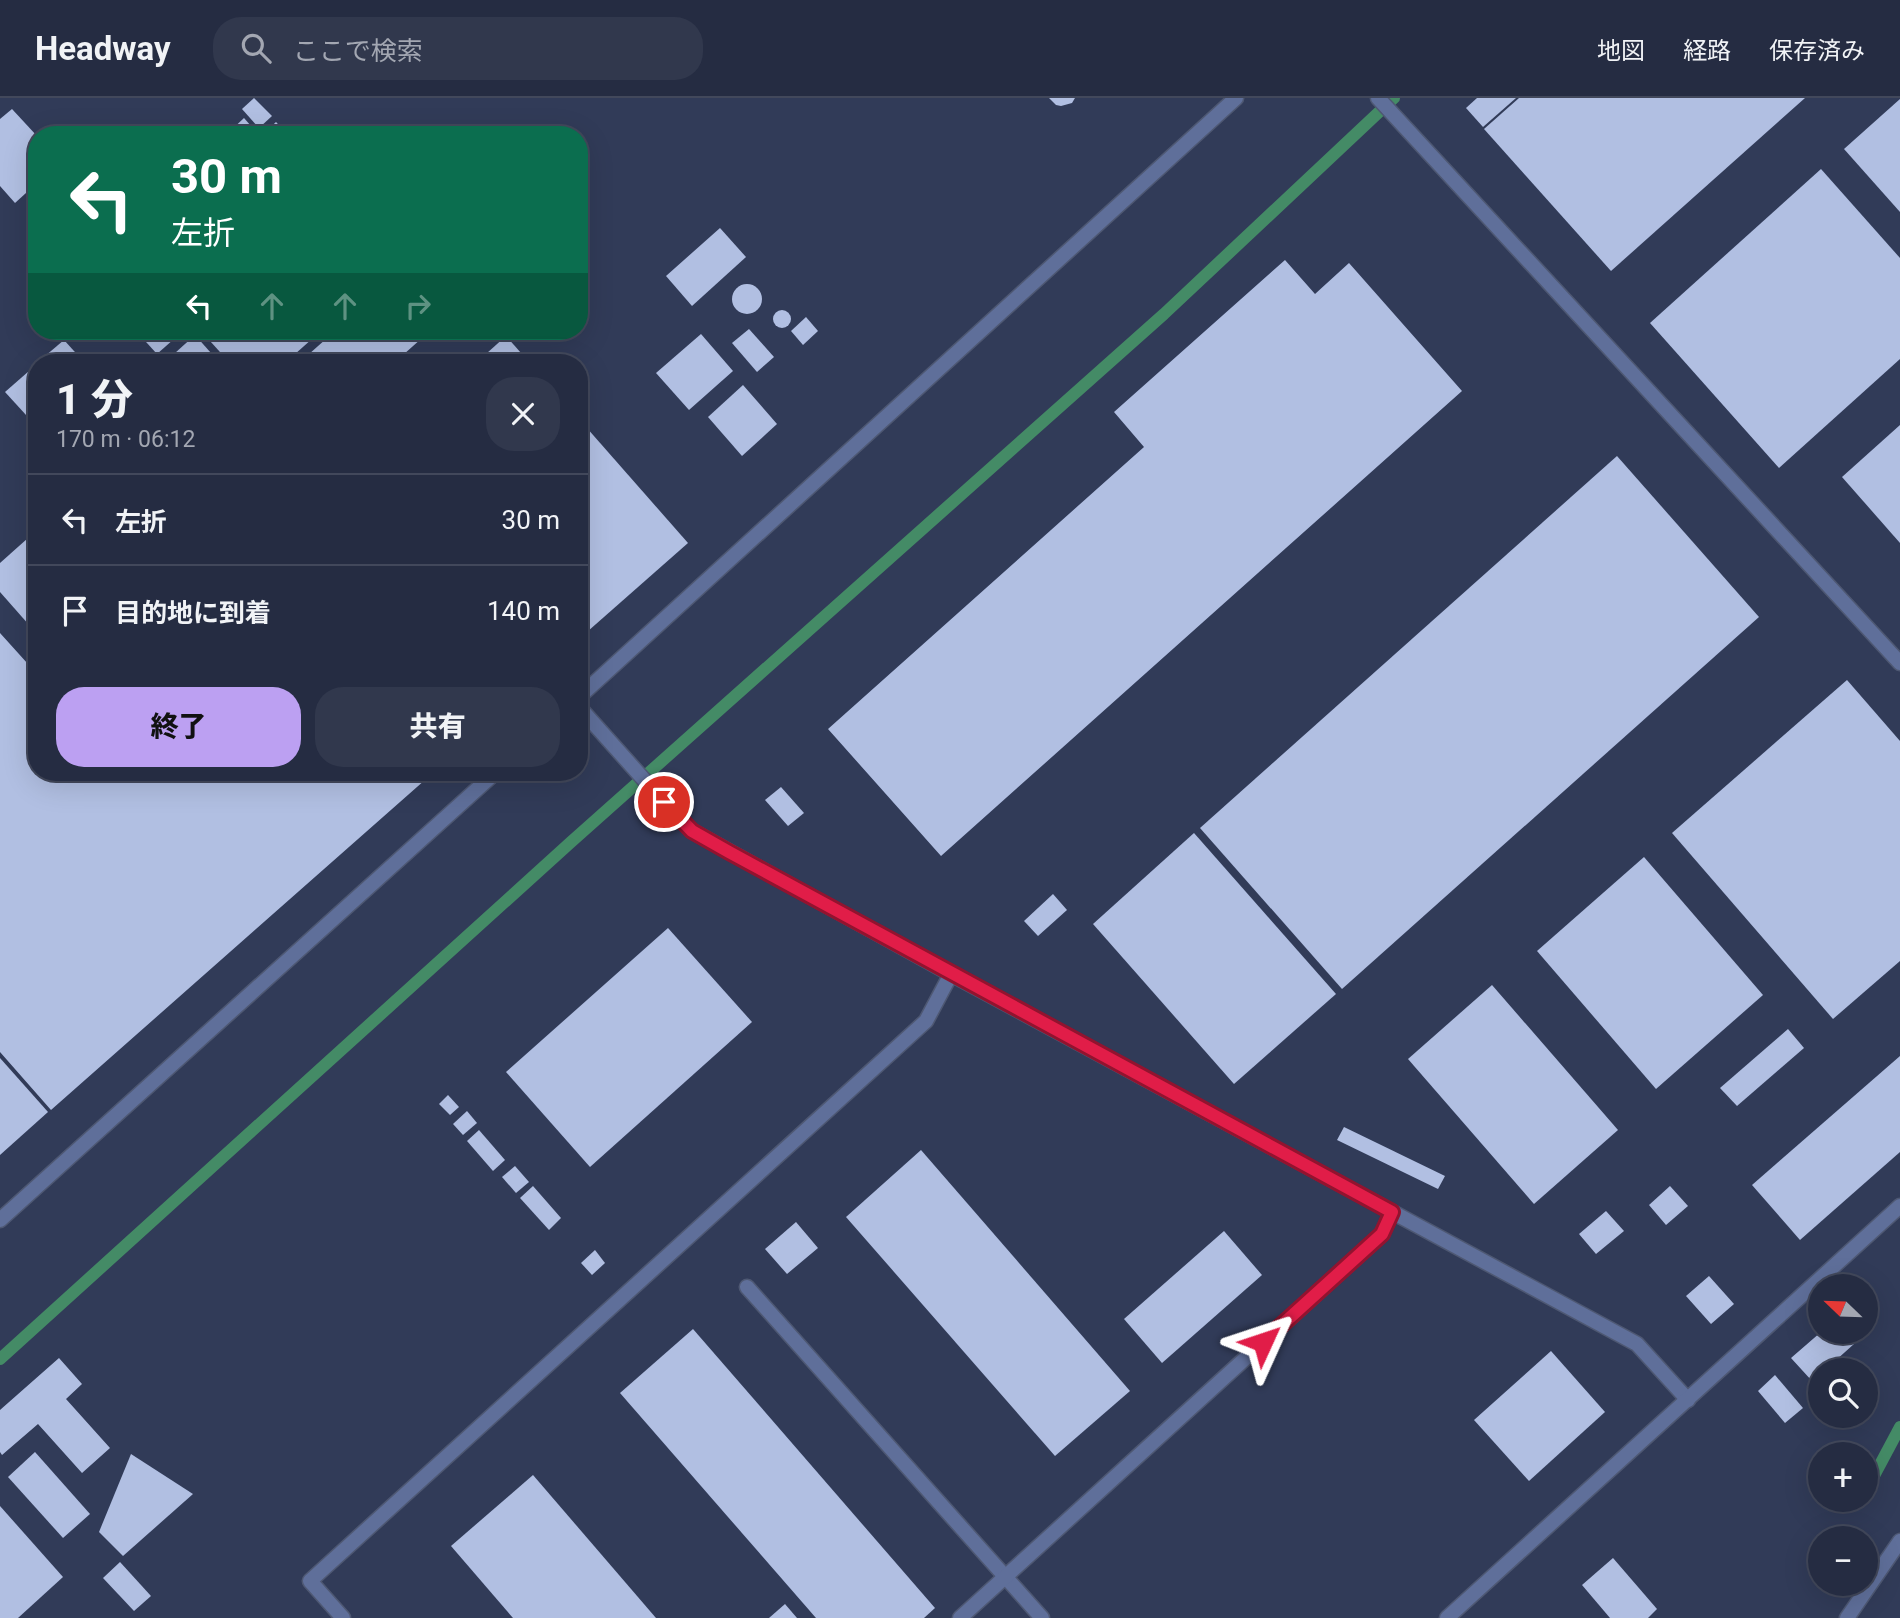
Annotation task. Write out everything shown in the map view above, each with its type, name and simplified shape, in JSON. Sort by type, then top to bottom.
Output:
[{"type":"street","points":[[588,689],[1236,98]]},
{"type":"street","points":[[1378,98],[1900,663]]},
{"type":"street","points":[[588,717],[692,831],[951,974],[1637,1344],[1688,1400]]},
{"type":"street","points":[[0,1220],[486,781]]},
{"type":"street","points":[[343,1618],[310,1581],[926,1021],[951,974]]},
{"type":"street","points":[[1447,1618],[1900,1206]]},
{"type":"street","points":[[960,1618],[1382,1234],[1392,1212]]},
{"type":"street","points":[[747,1287],[1042,1618]]},
{"type":"street","points":[[1847,1618],[1900,1541]]},
{"type":"building","points":[[254,98],[272,116],[261,126],[257,126],[242,109]]},
{"type":"building","points":[[1049,98],[1075,98],[1072,103],[1061,106]]},
{"type":"building","points":[[1477,98],[1516,98],[1483,127],[1466,108]]},
{"type":"building","points":[[1519,98],[1805,98],[1611,271],[1484,129]]},
{"type":"building","points":[[1900,99],[1900,212],[1844,149]]},
{"type":"building","points":[[12,109],[28,126],[28,191],[15,203],[0,186],[0,119]]},
{"type":"building","points":[[244,118],[251,126],[236,126]]},
{"type":"building","points":[[1821,169],[1900,258],[1900,359],[1779,468],[1650,323]]},
{"type":"building","points":[[720,228],[746,257],[692,306],[666,276]]},
{"type":"building","points":[[1285,260],[1315,294],[1349,263],[1462,391],[941,856],[828,729],[1144,447],[1114,412]]},
{"type":"building","points":[[747,284],[758,288],[762,299],[758,310],[747,314],[736,310],[732,299],[736,288]]},
{"type":"building","points":[[782,310],[788,313],[791,319],[788,325],[782,328],[776,325],[773,319],[776,313]]},
{"type":"building","points":[[806,317],[818,331],[803,345],[791,331]]},
{"type":"building","points":[[749,329],[774,357],[757,372],[732,343]]},
{"type":"building","points":[[701,334],[733,371],[689,410],[656,373]]},
{"type":"building","points":[[64,340],[77,354],[47,354]]},
{"type":"building","points":[[144,340],[173,340],[157,354]]},
{"type":"building","points":[[189,340],[199,340],[212,354],[174,354]]},
{"type":"building","points":[[209,340],[311,340],[295,354],[222,354]]},
{"type":"building","points":[[325,340],[420,340],[404,354],[309,354]]},
{"type":"building","points":[[502,340],[510,340],[522,354],[486,354]]},
{"type":"building","points":[[28,372],[28,417],[5,392]]},
{"type":"building","points":[[743,385],[777,424],[742,456],[708,417]]},
{"type":"building","points":[[1900,425],[1900,543],[1842,477]]},
{"type":"building","points":[[588,429],[688,543],[588,631]]},
{"type":"building","points":[[1617,456],[1759,617],[1342,989],[1200,828]]},
{"type":"building","points":[[28,538],[28,624],[0,592],[0,563]]},
{"type":"building","points":[[0,633],[28,664],[28,781],[424,781],[51,1110],[0,1052]]},
{"type":"building","points":[[1847,680],[1900,741],[1900,961],[1833,1019],[1672,833]]},
{"type":"building","points":[[781,787],[804,813],[788,826],[765,800]]},
{"type":"building","points":[[1194,833],[1336,994],[1234,1084],[1093,924]]},
{"type":"building","points":[[1644,857],[1763,995],[1656,1089],[1537,951]]},
{"type":"building","points":[[1053,894],[1067,910],[1038,936],[1024,921]]},
{"type":"building","points":[[668,928],[752,1022],[590,1167],[506,1072]]},
{"type":"building","points":[[1492,985],[1618,1130],[1534,1204],[1408,1059]]},
{"type":"building","points":[[1788,1029],[1804,1048],[1737,1106],[1720,1088]]},
{"type":"building","points":[[1900,1056],[1900,1152],[1800,1240],[1752,1185]]},
{"type":"building","points":[[0,1058],[48,1112],[0,1155]]},
{"type":"building","points":[[448,1095],[459,1107],[450,1115],[439,1104]]},
{"type":"building","points":[[467,1111],[477,1123],[463,1135],[453,1124]]},
{"type":"building","points":[[1344,1127],[1445,1176],[1438,1189],[1337,1140]]},
{"type":"building","points":[[479,1130],[505,1160],[493,1171],[467,1141]]},
{"type":"building","points":[[921,1150],[1130,1391],[1055,1456],[846,1217]]},
{"type":"building","points":[[515,1166],[529,1182],[516,1193],[502,1177]]},
{"type":"building","points":[[533,1186],[561,1218],[549,1230],[520,1198]]},
{"type":"building","points":[[1670,1186],[1688,1206],[1666,1225],[1649,1205]]},
{"type":"building","points":[[1606,1211],[1624,1231],[1596,1254],[1579,1234]]},
{"type":"building","points":[[796,1222],[818,1248],[787,1274],[765,1249]]},
{"type":"building","points":[[1224,1231],[1262,1275],[1162,1363],[1124,1319]]},
{"type":"building","points":[[595,1250],[605,1263],[592,1275],[581,1263]]},
{"type":"building","points":[[1709,1276],[1734,1304],[1711,1324],[1686,1296]]},
{"type":"building","points":[[693,1329],[935,1608],[924,1618],[816,1618],[620,1393]]},
{"type":"building","points":[[1808,1343],[1854,1344],[1838,1358],[1808,1358],[1808,1377],[1791,1358]]},
{"type":"building","points":[[1551,1351],[1605,1412],[1529,1481],[1474,1420]]},
{"type":"building","points":[[59,1358],[82,1384],[66,1399],[110,1448],[82,1473],[38,1424],[2,1455],[0,1452],[0,1410]]},
{"type":"building","points":[[1775,1375],[1803,1408],[1785,1423],[1758,1391]]},
{"type":"building","points":[[35,1452],[90,1514],[63,1538],[8,1477]]},
{"type":"building","points":[[131,1454],[193,1494],[123,1556],[99,1532]]},
{"type":"building","points":[[533,1475],[656,1618],[513,1618],[451,1546]]},
{"type":"building","points":[[0,1506],[63,1577],[18,1618],[0,1618]]},
{"type":"building","points":[[1613,1558],[1657,1609],[1648,1618],[1610,1618],[1582,1585]]},
{"type":"building","points":[[120,1562],[151,1596],[134,1611],[103,1578]]},
{"type":"building","points":[[785,1604],[797,1618],[769,1618]]},
{"type":"waterway","points":[[0,1359],[571,842],[1164,314],[1394,98]]},
{"type":"waterway","points":[[1878,1468],[1900,1427]]},
{"type":"route","points":[[664,802],[692,831],[729,852],[1392,1212],[1382,1234],[1263,1342]]}]
